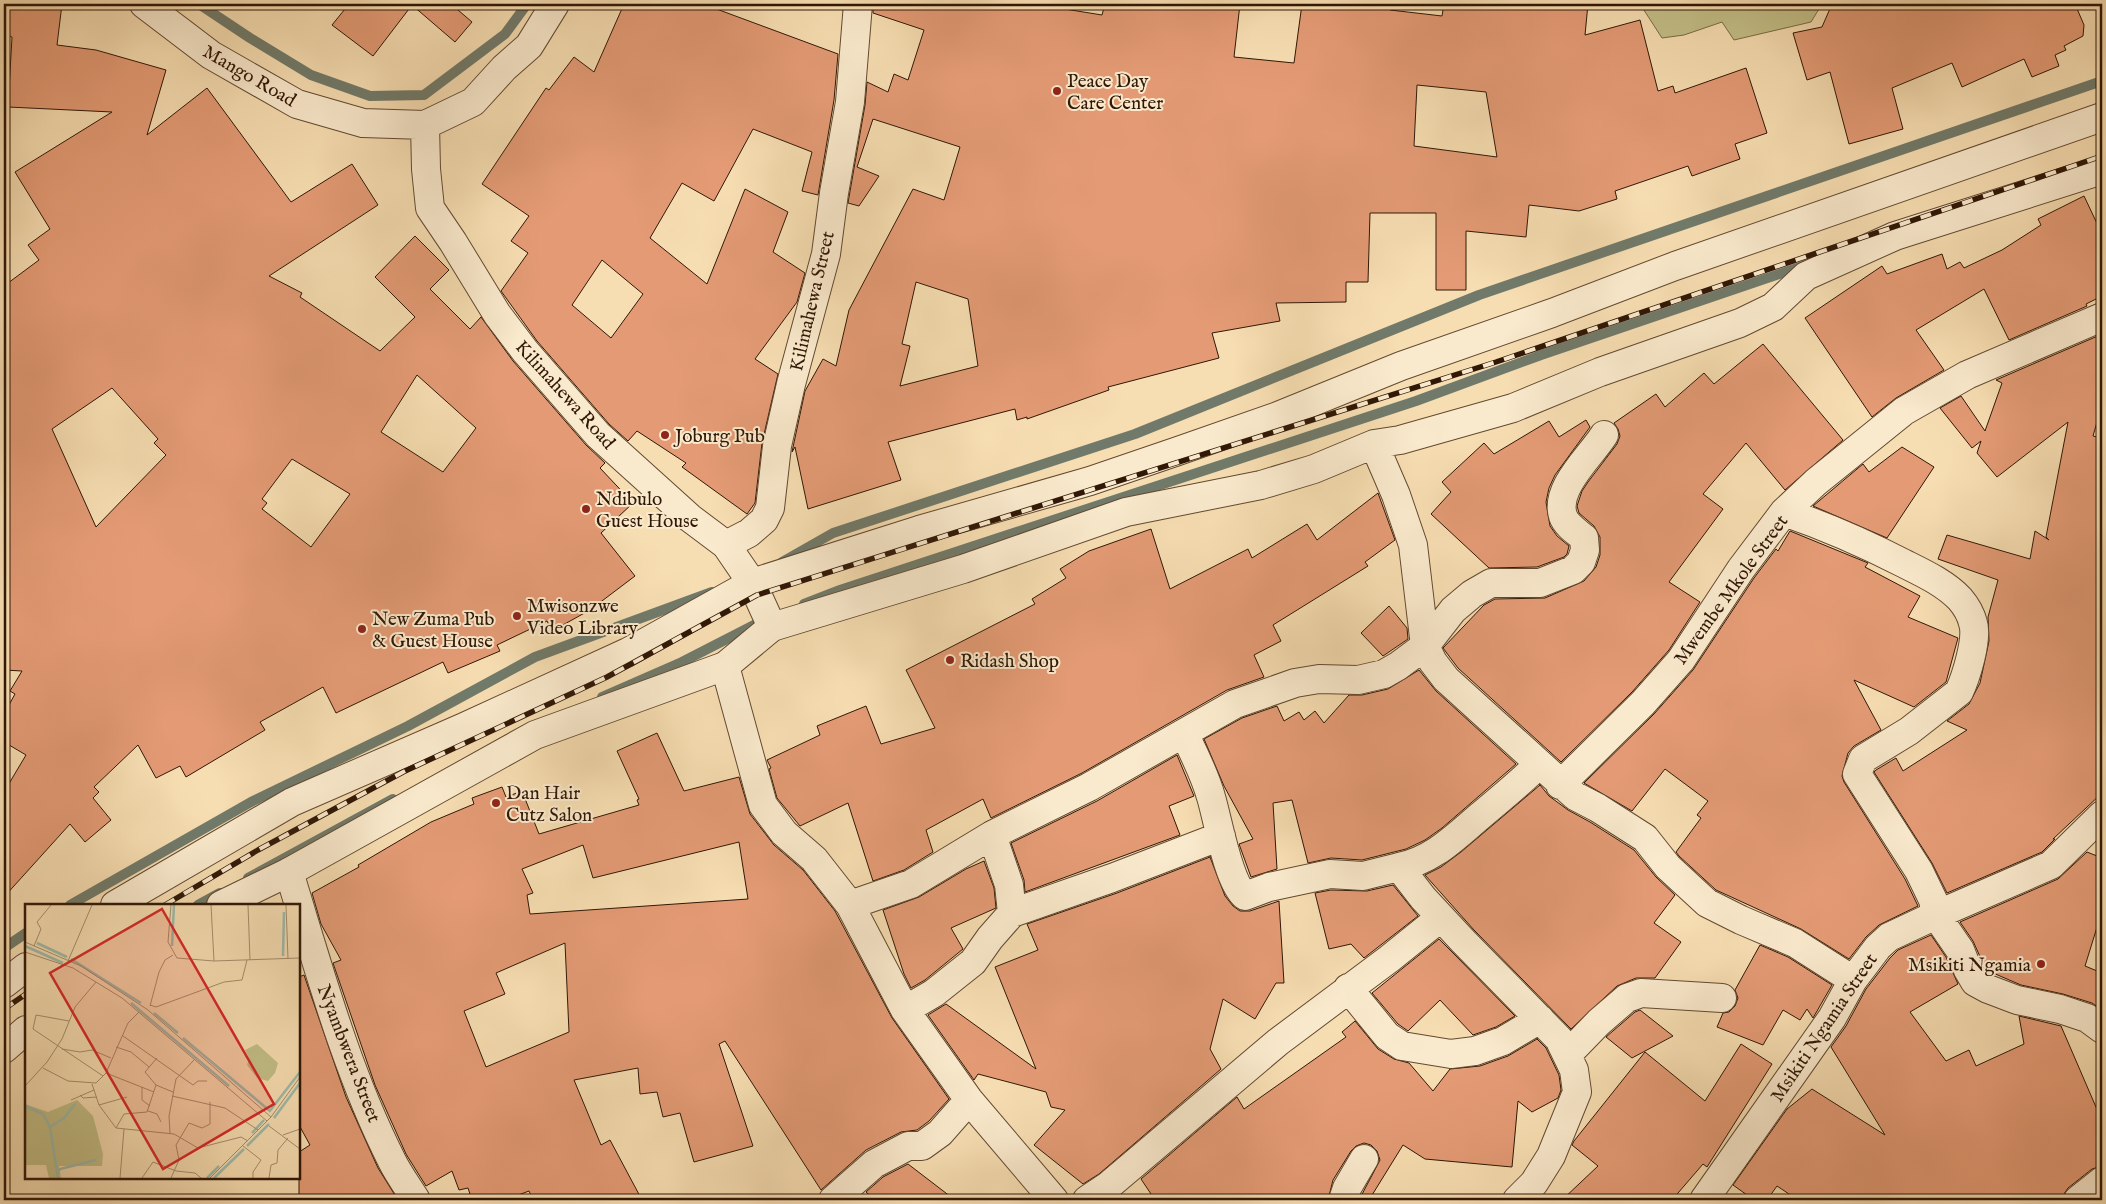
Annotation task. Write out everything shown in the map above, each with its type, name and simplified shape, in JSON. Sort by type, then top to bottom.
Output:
[{"type":"street","name":"Mango Road","points":[[144,4],[211,54],[296,104],[363,124],[425,125],[472,102],[504,68],[529,46],[556,4]]},
{"type":"street","name":"Kilimahewa Street","points":[[726,545],[749,533],[764,520],[770,508],[777,446],[791,384],[826,254],[834,193],[850,102],[858,4]]},
{"type":"street","points":[[117,904],[292,802],[628,652],[752,583],[919,530],[1090,481],[1178,451],[1278,416],[1410,362],[1552,313],[1675,266],[2102,117]]},
{"type":"street","name":"Kilimahewa Road","points":[[425,125],[426,169],[430,208],[497,314],[525,351],[598,435],[690,518],[726,545],[752,583],[772,627]]},
{"type":"street","points":[[223,904],[289,872],[535,736],[725,666],[772,627],[963,569],[1126,512],[1261,486],[1314,469],[1374,444],[1400,440],[1514,408],[1600,372],[1740,323],[1773,307],[1806,276],[1895,236],[2102,170]]},
{"type":"street","name":"Mwembe Mkole Street","points":[[1560,784],[1643,703],[1682,660],[1740,569],[1784,512],[1816,482],[1904,411],[1967,375],[2102,317]]},
{"type":"street","points":[[850,904],[911,884],[992,835],[1088,787],[1235,704],[1295,683],[1319,679],[1358,680],[1384,674],[1424,646],[1453,610],[1472,594],[1491,583],[1540,583],[1573,570],[1581,562],[1585,550],[1584,538],[1563,517],[1561,505],[1573,474],[1604,435]]},
{"type":"street","points":[[1374,444],[1396,495],[1413,545],[1424,646],[1446,679],[1538,765],[1575,796],[1645,838],[1668,867],[1707,903],[1795,943],[1853,980]]},
{"type":"street","points":[[1784,512],[1818,523],[1923,573],[1947,588],[1961,600],[1973,622],[1975,631],[1963,684],[1959,692],[1910,731],[1863,759],[1857,774],[1919,871],[1933,900],[1936,915],[1960,950],[1975,982],[2017,1000],[2060,1009],[2087,1018],[2102,1029]]},
{"type":"street","points":[[725,666],[763,805],[784,833],[814,859],[850,904],[905,1010],[969,1100],[1054,1200]]},
{"type":"street","points":[[1184,733],[1200,766],[1211,796],[1221,836],[1239,891],[1245,896],[1269,887],[1330,874],[1363,876],[1415,864],[1446,846],[1538,765]]},
{"type":"street","name":"Msikiti Ngamia Street","points":[[1704,1200],[1832,1018],[1853,980],[1878,947],[1889,937],[2051,865],[2102,815]]},
{"type":"street","points":[[992,835],[1009,885],[1012,913]]},
{"type":"street","points":[[905,1010],[934,993],[973,962],[990,938],[1012,913],[1112,878],[1221,836]]},
{"type":"street","points":[[1399,867],[1440,918],[1559,1040],[1574,1070],[1577,1092],[1551,1156],[1534,1183],[1517,1200]]},
{"type":"street","name":"Nyambwera Street","points":[[289,872],[299,904]]},
{"type":"street","name":"Nyambwera Street","points":[[300,908],[332,1012],[359,1084],[393,1162],[416,1200]]},
{"type":"street","points":[[1087,1200],[1108,1186],[1240,1072],[1440,918]]},
{"type":"street","points":[[4,984],[25,968]]},
{"type":"street","points":[[1348,988],[1387,1036],[1402,1046],[1451,1054],[1475,1052],[1503,1041],[1540,1019]]},
{"type":"street","points":[[1567,1055],[1599,1022],[1627,998],[1641,993],[1722,998]]},
{"type":"street","points":[[4,1049],[25,1031]]},
{"type":"street","points":[[833,1200],[874,1164],[908,1146],[922,1146],[940,1133],[969,1100]]},
{"type":"street","points":[[1343,1200],[1347,1188],[1364,1159]]},
{"type":"street","points":[[2078,1200],[2102,1181]]},
{"type":"shaded area","points":[[1640,4],[1822,4],[1811,22],[1734,40],[1722,22],[1684,35],[1662,38]]},
{"type":"building","points":[[4,4],[62,4],[57,45],[96,50],[166,70],[147,135],[207,88],[291,202],[352,164],[378,205],[269,276],[302,293],[300,297],[380,351],[415,317],[375,277],[415,236],[449,270],[430,289],[470,329],[481,317],[513,361],[586,445],[605,463],[600,468],[633,503],[601,533],[635,576],[590,610],[552,631],[547,621],[497,645],[500,651],[448,673],[443,662],[336,713],[323,687],[260,722],[265,730],[186,777],[180,766],[156,778],[138,745],[94,787],[99,792],[93,798],[111,820],[85,842],[70,824],[4,897],[4,792],[26,755],[4,742],[4,714],[15,694],[10,691],[22,671],[4,670],[4,286],[39,260],[28,245],[50,229],[15,172],[112,112],[8,107],[12,37],[4,35]],"holes":[[[417,375],[476,428],[443,472],[381,432]],[[112,388],[158,439],[154,443],[166,455],[96,527],[52,429]],[[292,459],[350,494],[311,547],[262,509],[267,503],[262,499]]]},
{"type":"building","points":[[349,4],[451,4],[472,22],[455,42],[412,5],[373,56],[332,25]]},
{"type":"building","points":[[624,4],[703,4],[838,54],[834,100],[818,195],[802,191],[812,152],[753,129],[714,201],[682,183],[650,238],[707,284],[745,189],[788,212],[773,252],[805,273],[797,302],[755,359],[778,374],[762,443],[755,503],[747,514],[682,467],[686,463],[637,431],[628,441],[609,424],[537,341],[501,291],[528,253],[511,241],[529,216],[482,184],[546,88],[549,90],[574,57],[594,72]],"holes":[[[602,260],[643,294],[611,338],[572,305]]]},
{"type":"building","points":[[873,4],[1034,4],[1102,15],[1105,4],[1240,4],[1234,57],[1294,63],[1302,4],[1391,4],[1390,10],[1442,16],[1444,4],[1588,4],[1585,35],[1640,20],[1658,91],[1673,86],[1675,93],[1746,68],[1767,133],[1735,144],[1740,159],[1692,176],[1688,166],[1615,191],[1617,199],[1579,211],[1529,205],[1526,237],[1466,231],[1466,290],[1436,290],[1436,213],[1370,213],[1368,282],[1346,282],[1346,302],[1276,303],[1280,321],[1212,333],[1219,358],[1108,387],[1109,390],[1027,419],[1027,417],[1017,420],[1015,409],[888,442],[901,480],[808,509],[795,447],[792,452],[805,391],[823,359],[836,366],[849,310],[913,189],[944,200],[960,147],[873,119],[857,167],[879,176],[859,206],[848,203],[865,105],[867,82],[888,92],[894,74],[908,80],[924,30],[873,13]],"holes":[[[1417,85],[1486,92],[1497,157],[1414,146]],[[916,282],[968,299],[978,366],[900,386],[910,346],[902,344]]]},
{"type":"building","points":[[1832,4],[2075,4],[2084,25],[2083,36],[2064,46],[2066,50],[2055,55],[2059,66],[2032,77],[2024,59],[1962,87],[1952,63],[1892,88],[1903,129],[1849,144],[1830,72],[1807,80],[1793,33],[1822,27]]},
{"type":"building","points":[[2084,196],[2102,234],[2102,296],[2086,304],[2087,306],[2009,340],[1984,289],[1916,330],[1944,370],[1896,398],[1872,417],[1805,318],[1882,266],[1887,274],[1942,254],[1947,269],[1960,262],[1964,268],[2002,250],[2041,225],[2038,219]]},
{"type":"building","points":[[2100,335],[2102,341],[2102,405],[2093,436],[2102,438],[2102,793],[2053,839],[2055,839],[2042,852],[1947,893],[1932,863],[1874,772],[1896,758],[1903,771],[1967,730],[1947,721],[1969,704],[1980,683],[1989,641],[1988,617],[1998,580],[1938,559],[1947,535],[2030,559],[2035,531],[2049,540],[2046,537],[2068,422],[1997,477],[1977,453],[1981,441],[1972,448],[1940,408],[1961,396],[1985,431],[2002,383],[1996,380]]},
{"type":"building","points":[[1763,344],[1843,440],[1785,490],[1746,443],[1703,494],[1723,509],[1669,582],[1700,602],[1669,650],[1632,692],[1561,762],[1458,668],[1443,648],[1484,605],[1495,599],[1545,598],[1584,581],[1596,567],[1600,555],[1600,537],[1594,526],[1579,513],[1577,506],[1582,491],[1617,444],[1620,436],[1614,423],[1656,394],[1665,407],[1704,373],[1714,384]]},
{"type":"building","points":[[1586,420],[1590,427],[1555,475],[1549,488],[1546,502],[1550,526],[1557,536],[1569,546],[1564,557],[1537,567],[1489,568],[1431,514],[1451,492],[1442,482],[1484,443],[1494,454],[1549,421],[1559,437]]},
{"type":"building","points":[[1902,447],[1934,467],[1887,538],[1813,506],[1863,464],[1869,472]]},
{"type":"building","points":[[1378,493],[1395,540],[1365,562],[1368,566],[1273,625],[1281,641],[1254,655],[1264,677],[1227,690],[1082,773],[991,818],[983,799],[926,830],[933,852],[904,870],[873,881],[848,803],[800,826],[777,798],[769,769],[771,768],[767,760],[820,735],[817,726],[866,706],[881,744],[935,728],[906,670],[1035,604],[1032,599],[1066,578],[1060,569],[1089,551],[1151,529],[1170,589],[1248,549],[1252,558],[1307,524],[1317,540]]},
{"type":"building","points":[[1790,531],[1868,563],[1865,567],[1920,596],[1908,617],[1958,638],[1946,682],[1914,707],[1854,680],[1881,730],[1854,746],[1848,753],[1842,776],[1905,879],[1918,906],[1879,925],[1866,937],[1849,959],[1801,929],[1716,890],[1679,856],[1676,852],[1701,818],[1697,815],[1708,801],[1665,769],[1632,811],[1584,783],[1654,714],[1693,670],[1754,578],[1776,549],[1778,551]]},
{"type":"building","points":[[1389,606],[1407,628],[1408,639],[1383,656],[1361,633]]},
{"type":"building","points":[[1419,670],[1436,691],[1516,764],[1442,828],[1425,840],[1406,849],[1362,860],[1331,858],[1308,863],[1292,800],[1273,803],[1277,869],[1251,877],[1239,844],[1253,839],[1224,786],[1204,739],[1242,718],[1277,706],[1284,721],[1299,712],[1304,720],[1315,711],[1324,723],[1349,695],[1362,695],[1388,689]]},
{"type":"building","points":[[657,733],[684,791],[739,777],[750,814],[774,845],[803,870],[835,911],[892,1018],[949,1099],[929,1121],[917,1130],[901,1132],[866,1150],[821,1190],[725,1041],[719,1044],[753,1146],[694,1162],[680,1113],[663,1117],[657,1092],[640,1094],[638,1068],[574,1080],[601,1145],[610,1140],[642,1200],[533,1200],[529,1191],[505,1200],[472,1200],[468,1188],[459,1190],[452,1171],[426,1186],[406,1154],[375,1085],[333,963],[341,960],[321,924],[312,893],[359,867],[358,865],[431,822],[474,804],[472,798],[502,787],[506,797],[522,791],[539,834],[639,805],[637,800],[639,799],[617,751]],"holes":[[[739,842],[748,899],[530,914],[527,895],[533,893],[522,869],[583,845],[593,878]],[[565,943],[569,1032],[486,1067],[464,1011],[505,994],[496,973]]]},
{"type":"building","points":[[1177,755],[1194,796],[1169,806],[1180,835],[1025,892],[1024,880],[1011,843],[1097,801]]},
{"type":"building","points":[[1540,785],[1549,796],[1568,810],[1634,850],[1656,877],[1675,895],[1654,923],[1681,942],[1655,978],[1636,978],[1617,986],[1571,1029],[1474,930],[1425,875],[1441,867],[1461,852]]},
{"type":"building","points":[[2087,852],[2102,858],[2102,911],[2085,966],[2102,973],[2102,1010],[2092,1003],[2063,994],[2021,985],[1986,970],[1973,941],[1960,922],[2058,879]]},
{"type":"building","points":[[1210,857],[1225,896],[1240,911],[1250,911],[1279,901],[1284,983],[1276,983],[1255,1019],[1223,999],[1210,1049],[1221,1069],[1099,1174],[1083,1184],[1034,1145],[1065,1110],[1051,1107],[1046,1092],[978,1074],[974,1080],[928,1015],[946,1004],[1036,1069],[995,967],[1038,950],[1027,924],[1117,893]]},
{"type":"building","points":[[984,861],[994,888],[996,908],[951,928],[963,949],[925,980],[911,988],[904,974],[883,910],[919,897],[966,869]]},
{"type":"building","points":[[1393,885],[1418,916],[1364,958],[1351,944],[1329,949],[1315,893],[1331,890],[1367,891]]},
{"type":"building","points":[[1931,935],[1946,957],[1958,984],[1910,1012],[1946,1061],[1969,1050],[1976,1066],[2024,1044],[2019,1016],[2061,1026],[2102,1121],[2102,1166],[2092,1169],[2068,1188],[2063,1200],[1798,1200],[1777,1186],[1767,1200],[1754,1200],[1733,1185],[1787,1109],[1812,1089],[1885,1135],[1831,1047],[1846,1026],[1866,989],[1890,958],[1898,950]]},
{"type":"building","points":[[1439,939],[1515,1016],[1496,1027],[1473,1035],[1440,1000],[1408,1031],[1398,1024],[1372,993]]},
{"type":"building","points":[[1760,945],[1788,957],[1832,985],[1813,1018],[1807,1009],[1800,1020],[1783,1010],[1763,1045],[1717,1027],[1723,1013],[1729,1012],[1735,1006],[1738,998],[1735,990]]},
{"type":"building","points":[[304,975],[346,1097],[378,1168],[398,1200],[299,1200],[300,1151],[310,1145],[300,1127],[300,977]]},
{"type":"building","points":[[1640,1010],[1673,1036],[1632,1058],[1606,1037],[1635,1012]]},
{"type":"building","points":[[1355,1021],[1378,1049],[1394,1059],[1409,1063],[1433,1091],[1450,1069],[1480,1066],[1508,1056],[1537,1039],[1546,1048],[1559,1075],[1561,1090],[1558,1098],[1532,1112],[1518,1101],[1512,1167],[1425,1159],[1403,1145],[1369,1200],[1359,1200],[1380,1160],[1377,1151],[1371,1145],[1364,1143],[1356,1146],[1351,1151],[1333,1180],[1328,1200],[1155,1200],[1141,1179],[1237,1097],[1244,1109],[1346,1037],[1342,1032]]},
{"type":"building","points":[[1741,1044],[1772,1064],[1707,1167],[1703,1164],[1672,1200],[1562,1200],[1598,1166],[1572,1145],[1574,1141],[1645,1052],[1705,1101]]},
{"type":"building","points":[[908,1164],[955,1200],[875,1200],[866,1192],[883,1177]]},
{"type":"waterway","points":[[199,4],[311,75],[370,96],[424,95],[505,34],[527,4]]},
{"type":"waterway","points":[[782,562],[833,533],[1135,434],[1479,295],[2102,81]]},
{"type":"waterway","points":[[804,604],[840,590],[1416,401],[1541,355],[1806,265]]},
{"type":"waterway","points":[[72,904],[251,802],[408,726],[535,657],[712,592]]},
{"type":"waterway","points":[[602,697],[682,662],[760,622]]},
{"type":"waterway","points":[[248,878],[393,799]]},
{"type":"waterway","points":[[200,904],[220,893]]},
{"type":"waterway","points":[[4,948],[25,934]]},
{"type":"railway","points":[[167,904],[258,850],[403,772],[607,677],[757,595],[1496,362],[2102,156]]},
{"type":"railway","points":[[4,1009],[25,995]]},
{"type":"place","name":"Peace Day Care Center","points":[[1057,91]]},
{"type":"place","name":"Joburg Pub","points":[[665,435]]},
{"type":"place","name":"Ndibulo Guest House","points":[[586,509]]},
{"type":"place","name":"Mwisonzwe Video Library","points":[[517,616]]},
{"type":"place","name":"New Zuma Pub & Guest House","points":[[362,629]]},
{"type":"place","name":"Ridash Shop","points":[[950,660]]},
{"type":"place","name":"Dan Hair Cutz Salon","points":[[496,803]]},
{"type":"place","name":"Msikiti Ngamia","points":[[2041,964]]}]
